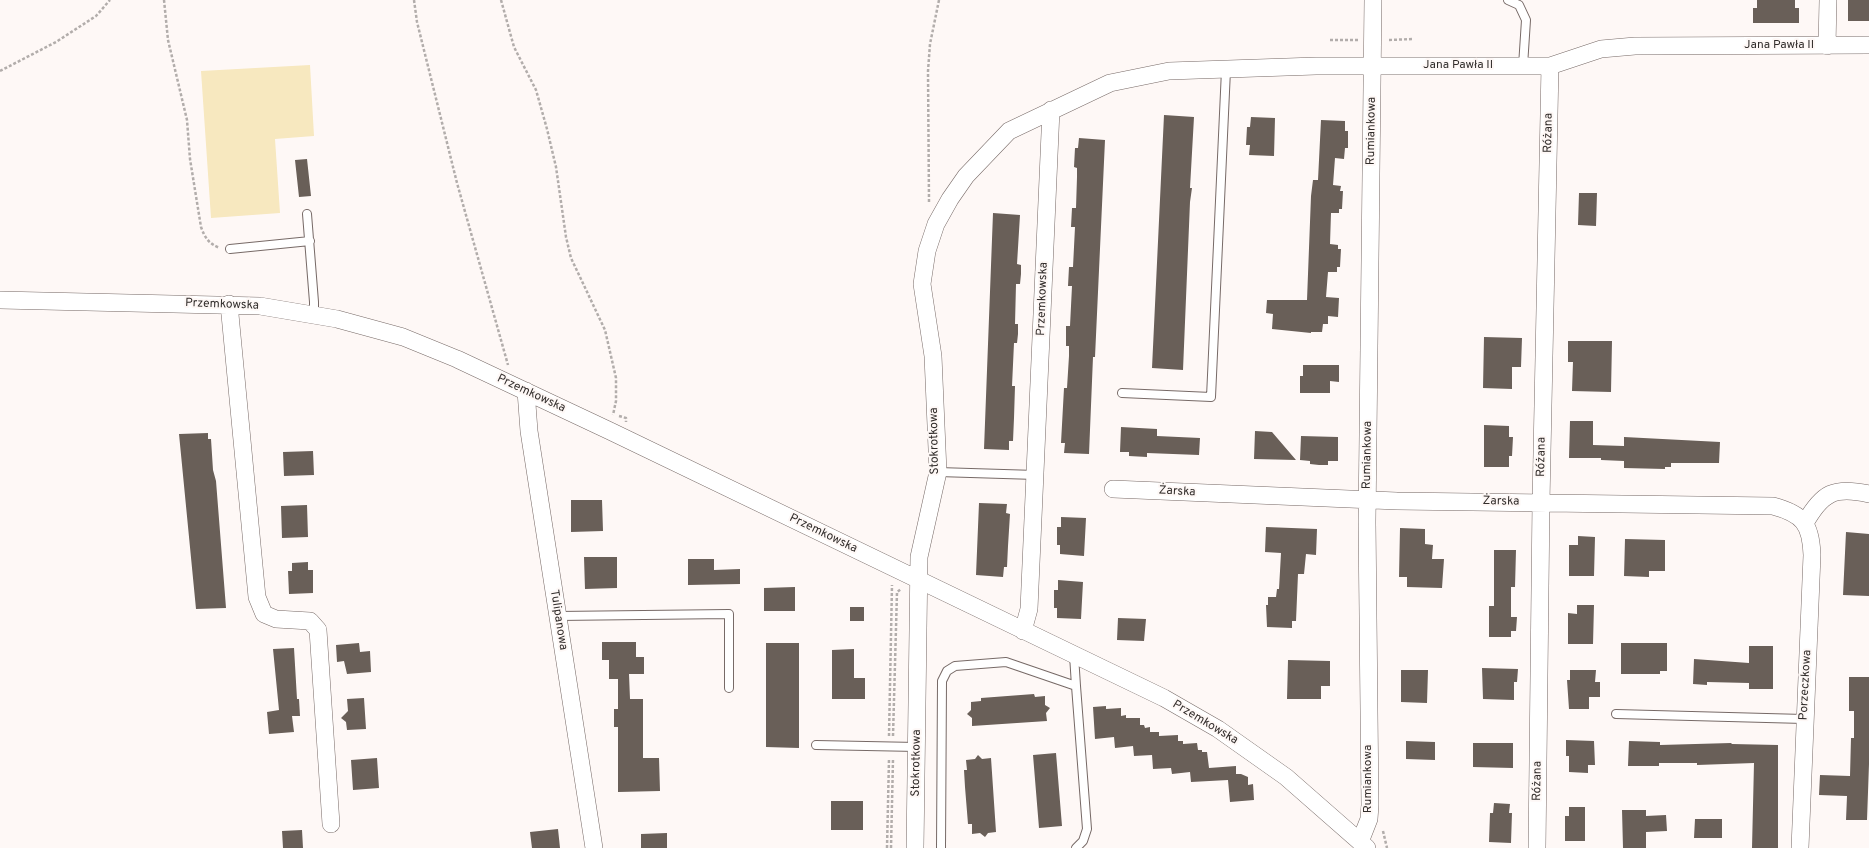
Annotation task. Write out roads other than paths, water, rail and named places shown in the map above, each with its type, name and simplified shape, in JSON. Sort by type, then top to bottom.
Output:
[{"type":"street","name":"Rumiankowa","points":[[1364,845],[1370,805],[1368,500],[1373,0]]},
{"type":"street","points":[[1828,0],[1828,46]]},
{"type":"street","name":"Jana Pawła II","points":[[1051,110],[1110,83],[1168,71],[1373,66],[1550,66],[1601,49],[1635,46],[1869,45]]},
{"type":"street","name":"Różana","points":[[1537,848],[1541,502],[1550,66]]},
{"type":"street","name":"Stokrotkowa","points":[[915,848],[917,747],[913,583],[938,472],[933,356],[922,284],[927,251],[936,224],[950,199],[966,176],[1009,131],[1051,110]]},
{"type":"street","name":"Przemkowska","points":[[1023,631],[1029,609],[1051,110]]},
{"type":"street","name":"Przemkowska","points":[[0,300],[229,304],[260,306],[314,314],[403,337],[457,359],[610,431],[913,583],[1074,654],[1164,698],[1218,729],[1286,777],[1364,845]]},
{"type":"street","points":[[229,304],[257,597],[264,614],[276,619],[310,621],[318,630],[331,824]]},
{"type":"street","name":"Tulipanowa","points":[[526,392],[529,431],[594,848]]},
{"type":"street","name":"Żarska","points":[[1113,489],[1368,500],[1773,506],[1788,510],[1798,515],[1805,523]]},
{"type":"street","points":[[1805,523],[1820,500],[1832,493],[1843,491],[1869,494]]},
{"type":"street","name":"Porzeczkowa","points":[[1800,848],[1804,719],[1812,555],[1810,533],[1805,523]]},
{"type":"lane","points":[[1508,0],[1519,5],[1526,20],[1522,66]]},
{"type":"lane","points":[[1122,393],[1211,397],[1226,70]]},
{"type":"lane","points":[[307,214],[314,314]]},
{"type":"lane","points":[[230,249],[310,241]]},
{"type":"lane","points":[[938,472],[1036,475]]},
{"type":"lane","points":[[558,616],[729,614],[729,688]]},
{"type":"lane","points":[[1074,654],[1088,829],[1083,841],[1076,848]]},
{"type":"lane","points":[[941,848],[942,681],[948,671],[955,666],[1006,662],[1076,686]]},
{"type":"lane","points":[[1616,714],[1804,719]]},
{"type":"lane","points":[[816,745],[917,747]]}]
